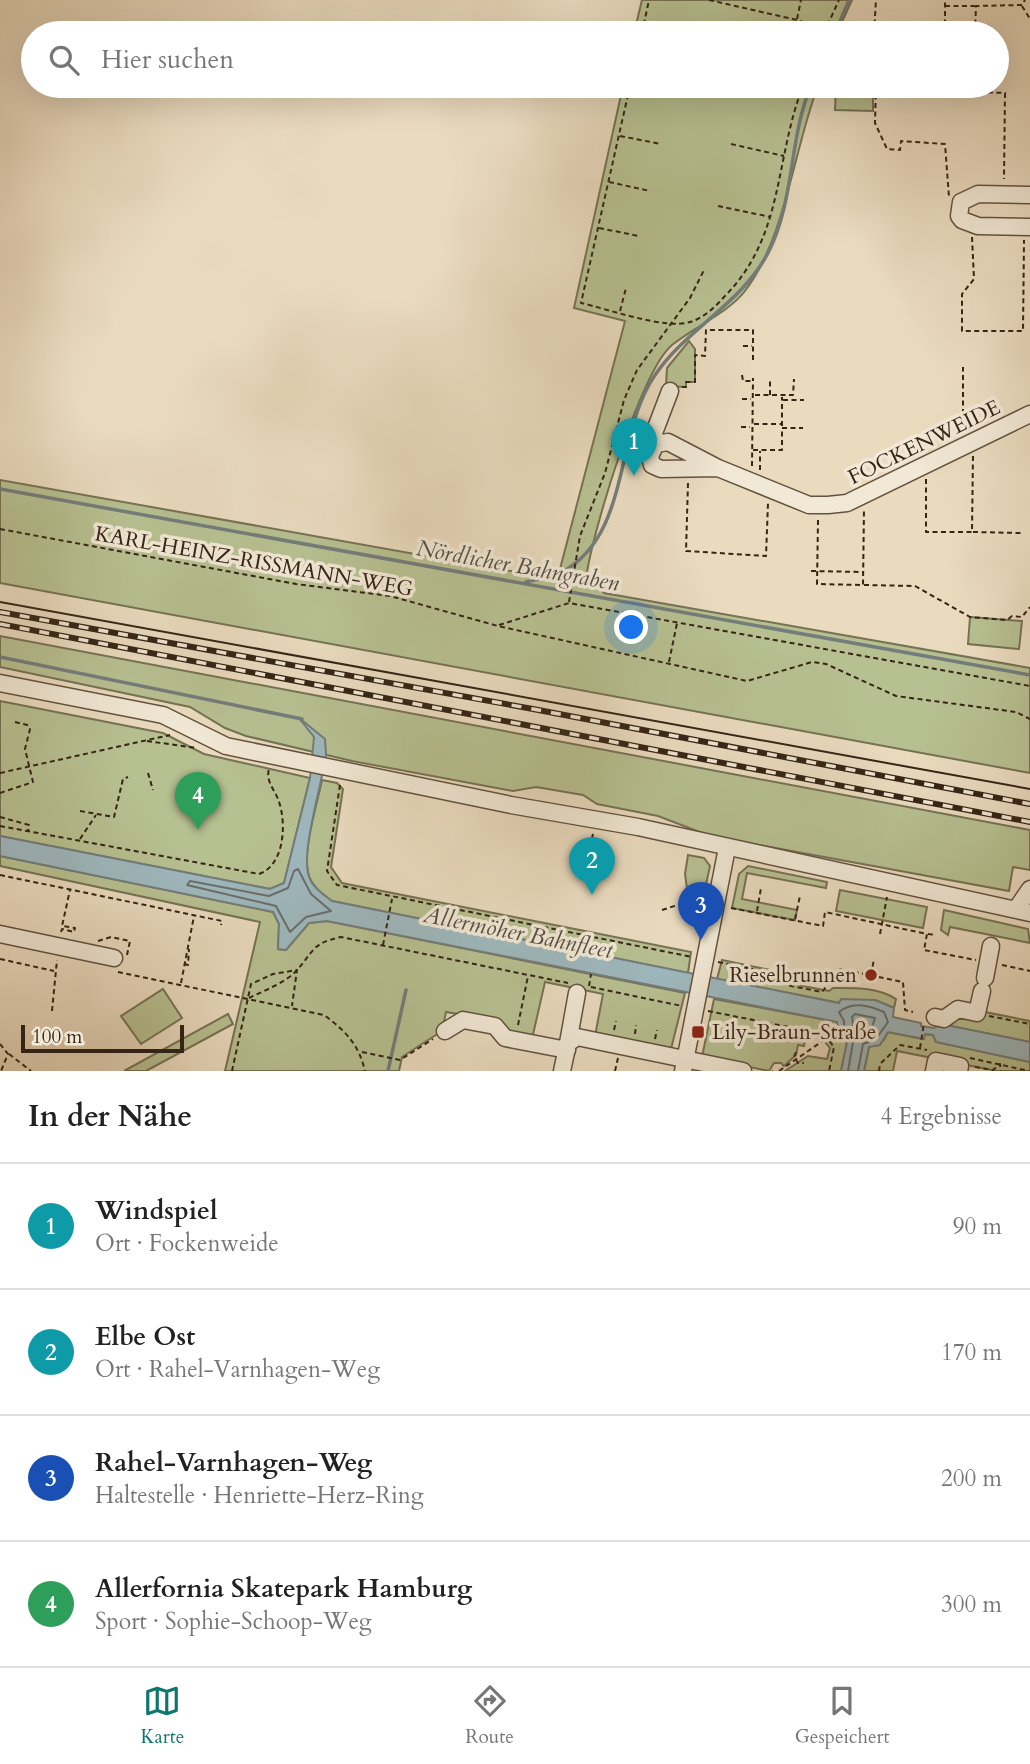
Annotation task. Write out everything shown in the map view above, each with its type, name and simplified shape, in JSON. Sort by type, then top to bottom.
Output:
[{"type":"street","points":[[1027,227],[972,226],[962,220],[959,209],[961,202],[972,195],[1030,195]]},
{"type":"street","points":[[656,444],[654,433],[670,391]]},
{"type":"street","name":"FOCKENWEIDE","points":[[718,468],[668,443],[656,444],[650,456],[652,465],[661,469],[718,468],[756,475],[768,488],[808,505],[847,503],[1030,414]]},
{"type":"street","points":[[0,682],[163,715],[250,757],[271,756],[638,827],[1023,910],[1030,889]]},
{"type":"street","points":[[684,1066],[727,848]]},
{"type":"street","points":[[0,934],[60,941],[114,958]]},
{"type":"street","points":[[930,1020],[944,1018],[958,1009],[977,1013],[987,969]]},
{"type":"street","points":[[562,1071],[583,990]]},
{"type":"street","points":[[445,1031],[463,1020],[495,1026],[505,1038],[570,1042],[684,1066],[743,1071]]},
{"type":"street","points":[[934,1064],[961,1067]]},
{"type":"path","points":[[645,21],[649,0]]},
{"type":"path","points":[[709,0],[797,20],[801,0]]},
{"type":"path","points":[[830,21],[839,0]]},
{"type":"path","points":[[875,21],[876,0]]},
{"type":"path","points":[[945,0],[945,21]]},
{"type":"path","points":[[1001,0],[1001,6]]},
{"type":"path","points":[[1022,5],[1025,0]]},
{"type":"path","points":[[945,6],[1022,5]]},
{"type":"path","points":[[1022,5],[1030,19]]},
{"type":"path","points":[[975,21],[976,6]]},
{"type":"path","points":[[627,98],[581,303],[672,324],[690,323],[710,312],[737,285],[763,243],[772,217],[799,98]]},
{"type":"path","points":[[876,98],[875,123],[887,149],[900,150],[901,141],[945,144],[947,195],[959,209]]},
{"type":"path","points":[[1004,194],[1005,98]]},
{"type":"path","points":[[619,135],[661,144]]},
{"type":"path","points":[[731,144],[785,156]]},
{"type":"path","points":[[608,182],[650,191]]},
{"type":"path","points":[[718,206],[772,217]]},
{"type":"path","points":[[972,226],[974,279],[962,294],[962,331],[1023,331],[1027,227]]},
{"type":"path","points":[[598,228],[639,236]]},
{"type":"path","points":[[569,603],[580,536],[605,473],[624,400],[638,370],[690,298],[704,270]]},
{"type":"path","points":[[620,312],[626,288]]},
{"type":"path","points":[[670,391],[672,387],[685,387],[686,382],[695,382],[695,355],[705,356],[706,330],[753,330],[753,362]]},
{"type":"path","points":[[743,346],[753,346]]},
{"type":"path","points":[[963,367],[972,532]]},
{"type":"path","points":[[743,375],[743,381],[753,380],[752,450],[756,475]]},
{"type":"path","points":[[770,378],[770,395]]},
{"type":"path","points":[[742,399],[793,395],[794,379]]},
{"type":"path","points":[[752,450],[782,450],[782,395]]},
{"type":"path","points":[[782,401],[804,401]]},
{"type":"path","points":[[741,427],[752,425],[803,428]]},
{"type":"path","points":[[619,426],[638,433]]},
{"type":"path","points":[[756,475],[760,450]]},
{"type":"path","points":[[926,464],[926,532],[1021,533]]},
{"type":"path","points":[[688,470],[686,551],[766,556],[768,488]]},
{"type":"path","points":[[863,585],[864,495]]},
{"type":"path","points":[[819,505],[817,584],[915,586],[970,617],[1007,620],[1012,616],[1022,617],[1030,607]]},
{"type":"path","name":"KARL-HEINZ-RISSMANN-WEG","points":[[0,529],[296,584],[390,596],[498,626],[747,681],[812,662],[826,664],[896,696],[1016,712],[1030,719]]},
{"type":"path","points":[[811,571],[863,572]]},
{"type":"path","points":[[498,626],[569,603],[1030,686]]},
{"type":"path","points":[[669,664],[678,622]]},
{"type":"path","points":[[0,793],[33,782],[25,749],[31,725],[15,722]]},
{"type":"path","points":[[0,773],[170,735]]},
{"type":"path","points":[[146,741],[202,748]]},
{"type":"path","points":[[0,826],[259,874],[270,870],[278,860],[283,824],[278,798],[267,776],[271,756]]},
{"type":"path","points":[[340,770],[327,872],[337,885],[768,972],[786,985],[822,992],[840,969],[903,982],[905,1010],[914,1012]]},
{"type":"path","points":[[148,772],[153,790]]},
{"type":"path","points":[[186,795],[189,775]]},
{"type":"path","points":[[80,811],[114,817],[123,779],[128,777]]},
{"type":"path","points":[[79,840],[97,814]]},
{"type":"path","points":[[0,817],[29,825],[28,831]]},
{"type":"path","points":[[590,847],[594,831]]},
{"type":"path","points":[[0,875],[222,921],[221,925]]},
{"type":"path","points":[[757,913],[761,888]]},
{"type":"path","points":[[52,1011],[55,971],[70,890]]},
{"type":"path","points":[[880,934],[889,890]]},
{"type":"path","points":[[795,920],[800,896]]},
{"type":"path","points":[[383,946],[392,898]]},
{"type":"path","points":[[662,910],[693,900]]},
{"type":"path","points":[[716,905],[822,926],[825,912],[936,935]]},
{"type":"path","points":[[180,984],[194,915]]},
{"type":"path","points":[[928,934],[924,950],[987,969],[1030,971]]},
{"type":"path","points":[[249,998],[276,985],[297,970],[308,953],[322,941],[341,937],[528,975],[583,990],[696,1008],[824,1034],[834,1047],[829,1071]]},
{"type":"path","points":[[114,958],[117,971],[292,1006],[324,1015],[344,1030],[361,1052],[365,1071]]},
{"type":"path","points":[[0,959],[55,971]]},
{"type":"path","points":[[871,975],[874,959]]},
{"type":"path","points":[[232,1071],[251,984],[273,974],[297,970]]},
{"type":"path","points":[[292,1006],[297,970]]},
{"type":"path","points":[[819,973],[835,976]]},
{"type":"path","points":[[583,990],[592,974]]},
{"type":"path","points":[[515,1036],[528,975]]},
{"type":"path","points":[[977,1013],[1030,1024]]},
{"type":"path","points":[[919,1048],[930,1020]]},
{"type":"path","points":[[361,1052],[398,1060],[445,1031]]},
{"type":"path","points":[[779,1071],[827,1038]]},
{"type":"path","points":[[0,1044],[8,1054],[31,1071]]},
{"type":"path","points":[[796,1052],[796,1060]]},
{"type":"path","points":[[1,1071],[8,1054]]},
{"type":"path","points":[[796,1060],[804,1063]]},
{"type":"path","points":[[961,1067],[993,1070],[1000,1064],[1001,1071]]},
{"type":"green space","points":[[642,0],[852,0],[842,21],[637,21]]},
{"type":"green space","points":[[620,98],[814,98],[780,219],[759,269],[738,299],[672,345],[660,360],[647,385],[609,488],[587,572],[604,593],[1030,668],[1030,773],[0,583],[0,480],[533,575],[560,569],[625,321],[574,308]]},
{"type":"green space","points":[[836,98],[873,98],[873,111],[835,110]]},
{"type":"green space","points":[[689,341],[695,349],[695,382],[686,382],[686,387],[666,386],[667,368]]},
{"type":"green space","points":[[970,617],[1022,621],[1019,649],[968,644]]},
{"type":"green space","points":[[0,636],[1030,830],[1030,870],[1013,867],[1009,891],[710,836],[658,816],[597,804],[583,795],[536,787],[513,791],[352,761],[246,736],[225,728],[190,707],[0,667]]},
{"type":"green space","points":[[0,701],[163,733],[204,754],[310,778],[284,883],[270,889],[0,836]]},
{"type":"green space","points":[[322,780],[337,783],[343,789],[331,867],[342,883],[691,952],[688,973],[332,901],[311,881],[307,862],[309,839]]},
{"type":"green space","points":[[688,855],[704,858],[710,866],[704,894],[687,889],[685,874]]},
{"type":"green space","points":[[0,856],[273,912],[279,924],[278,949],[286,950],[309,923],[327,921],[685,993],[671,1049],[595,1036],[603,994],[545,982],[532,1039],[514,1036],[486,1019],[446,1012],[442,1031],[402,1057],[399,1071],[225,1071],[260,922],[0,866]]},
{"type":"green space","points":[[748,866],[827,882],[826,888],[747,873],[742,899],[797,910],[795,920],[732,908],[739,874]]},
{"type":"green space","points":[[840,890],[927,907],[923,928],[836,911]]},
{"type":"green space","points":[[944,910],[1028,929],[1030,943],[950,927],[948,935],[941,930]]},
{"type":"green space","points":[[722,960],[770,970],[787,983],[829,991],[833,988],[849,988],[881,992],[896,999],[894,1008],[875,1000],[839,1003],[717,979]]},
{"type":"green space","points":[[163,989],[182,1018],[141,1044],[121,1016]]},
{"type":"green space","points":[[714,999],[837,1022],[838,1036],[847,1042],[841,1071],[785,1071],[808,1056],[827,1059],[830,1048],[821,1037],[806,1034],[804,1046],[798,1045],[796,1055],[784,1066],[774,1063],[769,1071],[702,1057]]},
{"type":"green space","points":[[970,1009],[1030,1021],[1030,1042],[945,1025]]},
{"type":"green space","points":[[228,1014],[233,1024],[146,1071],[124,1071]]},
{"type":"green space","points":[[888,1032],[923,1039],[925,1034],[933,1035],[936,1042],[1030,1062],[1030,1071],[997,1071],[897,1051],[893,1071],[864,1071],[869,1047],[884,1040]]},
{"type":"water","points":[[298,717],[325,739],[326,755],[310,833],[307,862],[311,881],[332,901],[839,1003],[841,999],[875,1000],[894,1008],[893,1017],[921,1023],[921,1026],[934,1028],[941,1024],[1030,1042],[1030,1062],[936,1042],[933,1035],[925,1034],[924,1039],[888,1032],[880,1045],[869,1047],[864,1071],[841,1071],[847,1043],[838,1036],[837,1022],[327,921],[309,923],[286,950],[278,949],[279,924],[273,912],[0,856],[0,836],[270,889],[284,883],[310,778],[314,737]]},
{"type":"waterway","points":[[840,21],[849,0]]},
{"type":"waterway","points":[[526,582],[562,572],[584,555],[600,534],[611,509],[633,425],[642,399],[655,375],[683,343],[745,286],[769,251],[783,210],[807,98]]},
{"type":"waterway","name":"Nördlicher Bahngraben","points":[[0,489],[1030,675]]},
{"type":"waterway","points":[[0,657],[302,719]]},
{"type":"waterway","points":[[388,1071],[406,990]]},
{"type":"tram line","points":[[0,602],[1030,789]]},
{"type":"railway","points":[[0,612],[533,709],[1030,804]]},
{"type":"railway","points":[[0,624],[1030,822]]},
{"type":"place","name":"Windspiel","points":[[634,476]]},
{"type":"place","name":"Allerfornia Skatepark Hamburg","points":[[198,830]]},
{"type":"place","name":"Elbe Ost","points":[[592,895]]},
{"type":"place","name":"Rahel-Varnhagen-Weg","points":[[701,940]]},
{"type":"place","name":"Rieselbrunnen","points":[[871,975]]},
{"type":"place","name":"Lily-Braun-Straße","points":[[698,1032]]},
{"type":"water label","name":"Allermöher Bahnfleet","points":[[518,932]]}]
